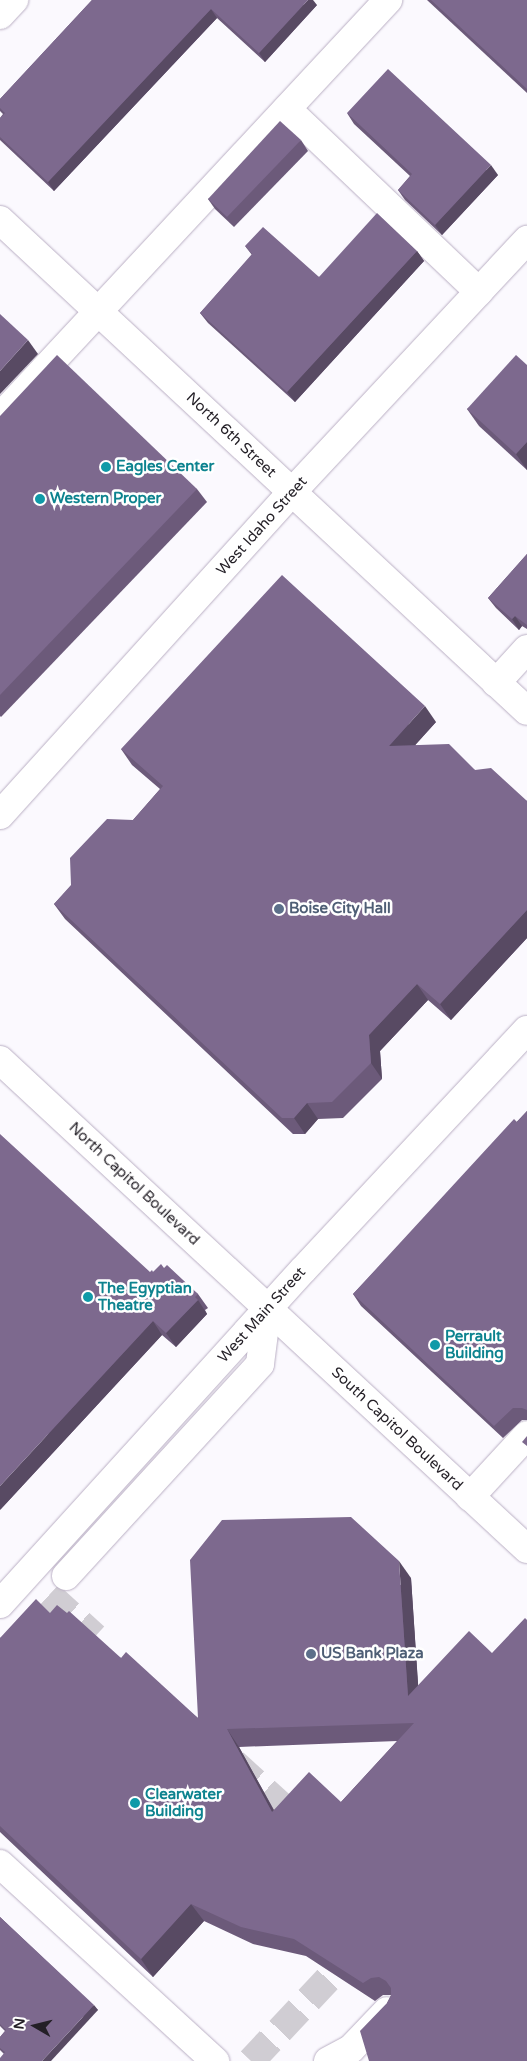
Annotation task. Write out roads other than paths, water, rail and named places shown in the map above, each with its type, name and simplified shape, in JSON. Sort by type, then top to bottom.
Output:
[{"type":"main road","points":[[0,16],[14,0]]},
{"type":"main road","points":[[0,417],[388,0]]},
{"type":"main road","points":[[287,109],[479,292]]},
{"type":"main road","name":"North 6th Street","points":[[0,220],[527,711]]},
{"type":"main road","name":"West Idaho Street","points":[[0,815],[292,492],[527,240]]},
{"type":"main road","points":[[496,682],[527,649]]},
{"type":"main road","name":"West Main Street","points":[[0,1604],[267,1309],[527,1030]]},
{"type":"main road","name":"North Capitol Boulevard","points":[[0,1060],[267,1309]]},
{"type":"main road","points":[[66,1576],[260,1364],[267,1309]]},
{"type":"main road","name":"South Capitol Boulevard","points":[[267,1309],[527,1549]]},
{"type":"main road","points":[[470,1496],[527,1435]]},
{"type":"main road","points":[[0,1864],[215,2061]]},
{"type":"main road","points":[[328,2061],[351,2049],[388,2010]]},
{"type":"tunnel","points":[[49,1595],[95,1637]]},
{"type":"tunnel","points":[[234,1763],[306,1828]]},
{"type":"tunnel","points":[[251,2061],[358,1947]]},
{"type":"place","name":"Eagles Center","points":[[106,467]]},
{"type":"place","name":"Western Proper","points":[[40,499]]},
{"type":"place","name":"Boise City Hall","points":[[279,909]]},
{"type":"place","name":"The Egyptian Theatre","points":[[88,1297]]},
{"type":"place","name":"Perrault Building","points":[[435,1345]]},
{"type":"place","name":"US Bank Plaza","points":[[311,1654]]},
{"type":"place","name":"Clearwater Building","points":[[135,1803]]}]
